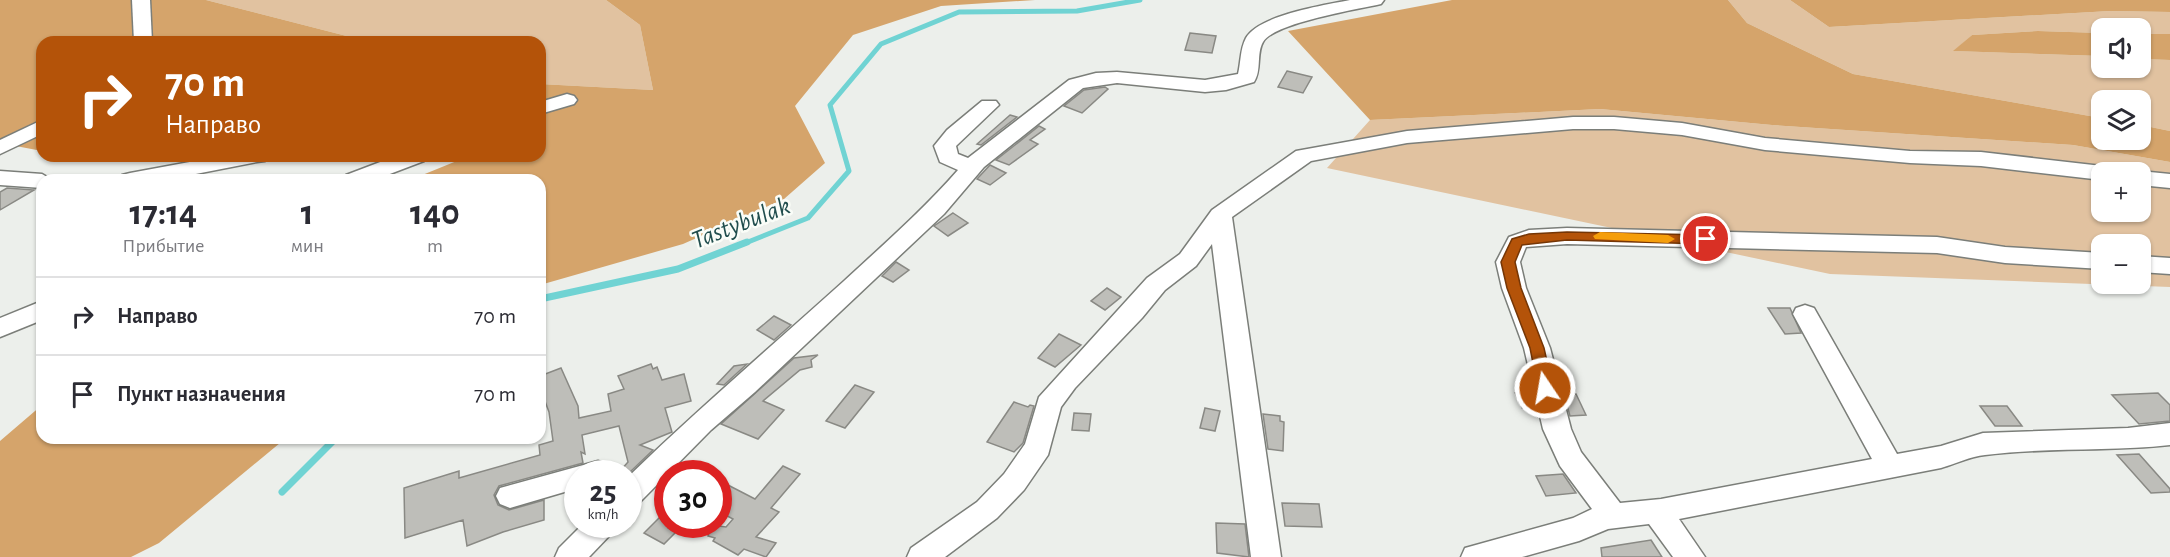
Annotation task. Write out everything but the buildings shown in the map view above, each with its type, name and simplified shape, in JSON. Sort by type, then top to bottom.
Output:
[{"type":"street","points":[[141,0],[143,36]]},
{"type":"street","points":[[642,482],[701,423],[746,385],[936,209],[973,166],[1076,84],[1107,78],[1204,85],[1237,82],[1247,78],[1255,39],[1261,32],[1311,15],[1375,0]]},
{"type":"street","points":[[546,106],[567,100]]},
{"type":"street","points":[[973,166],[958,163],[948,157],[945,146],[951,137],[989,105]]},
{"type":"street","points":[[951,137],[950,126],[960,113]]},
{"type":"street","points":[[922,557],[987,510],[1014,482],[1038,447],[1048,404],[1156,284],[1188,260],[1220,216],[1305,156],[1407,137],[1573,123],[1623,124],[1682,129],[1765,144],[1910,157],[1969,158],[2091,172]]},
{"type":"street","points":[[0,148],[36,129]]},
{"type":"street","points":[[162,174],[225,162]]},
{"type":"street","points":[[370,174],[400,162]]},
{"type":"street","points":[[0,178],[36,181]]},
{"type":"street","points":[[2151,179],[2170,181]]},
{"type":"street","points":[[1220,216],[1266,557]]},
{"type":"street","points":[[1612,515],[1570,458],[1557,429],[1537,348],[1514,288],[1508,262],[1517,242],[1529,238],[1567,236],[1836,241],[1936,245],[2005,255],[2091,260]]},
{"type":"street","points":[[2151,265],[2170,266]]},
{"type":"street","points":[[0,328],[36,313]]},
{"type":"street","points":[[1805,314],[1878,442],[1889,466]]},
{"type":"street","points":[[1476,557],[1579,529],[1612,515],[1656,511],[1941,457],[1983,444],[2067,439],[2128,439],[2170,434]]},
{"type":"street","points":[[510,496],[564,480]]},
{"type":"street","points":[[1656,511],[1690,557]]},
{"type":"street","points":[[570,557],[588,538]]},
{"type":"shaded area","points":[[0,0],[206,0],[347,36],[36,36],[36,150],[0,143]]},
{"type":"shaded area","points":[[206,0],[606,0],[640,25],[653,90],[546,84],[546,36],[347,36]]},
{"type":"shaded area","points":[[606,0],[1035,0],[941,6],[853,35],[795,106],[825,163],[784,199],[683,244],[546,283],[546,174],[425,174],[454,162],[546,162],[546,84],[653,90],[640,25]]},
{"type":"shaded area","points":[[1452,0],[1728,0],[1747,23],[1853,74],[2091,116],[2091,148],[2073,145],[1772,125],[1600,109],[1370,120],[1288,31]]},
{"type":"shaded area","points":[[1728,0],[1790,0],[1829,27],[2110,11],[2170,12],[2170,34],[2151,34],[2151,18],[2091,18],[2091,33],[2038,31],[1972,35],[1954,51],[2091,56],[2091,78],[2151,78],[2151,59],[2170,60],[2170,131],[2151,127],[2151,90],[2091,90],[2091,116],[1853,74],[1747,23]]},
{"type":"shaded area","points":[[1790,0],[2170,0],[2170,12],[2110,11],[1829,27]]},
{"type":"shaded area","points":[[2038,31],[2091,33],[2091,56],[1953,51],[1972,35]]},
{"type":"shaded area","points":[[2151,34],[2170,34],[2170,60],[2151,59]]},
{"type":"shaded area","points":[[1600,109],[1772,125],[2073,145],[2091,150],[2170,162],[2170,287],[2151,286],[2151,234],[2091,234],[2091,284],[1830,274],[1327,168],[1370,120]]},
{"type":"shaded area","points":[[2151,127],[2170,131],[2170,162],[2102,150],[2151,150]]},
{"type":"shaded area","points":[[36,410],[36,444],[279,444],[159,543],[131,557],[0,557],[0,441]]},
{"type":"waterway","name":"Tastybulak","points":[[743,244],[808,218],[849,171],[830,105],[881,44],[959,12],[1077,11],[1140,0]]},
{"type":"waterway","name":"Tastybulak","points":[[546,298],[678,269],[747,242]]},
{"type":"waterway","name":"Tastybulak","points":[[282,492],[330,444]]},
{"type":"slow traffic","points":[[1600,236],[1668,239]]},
{"type":"route","points":[[1545,388],[1537,348],[1514,288],[1508,262],[1517,242],[1529,238],[1567,236],[1706,239]]}]
